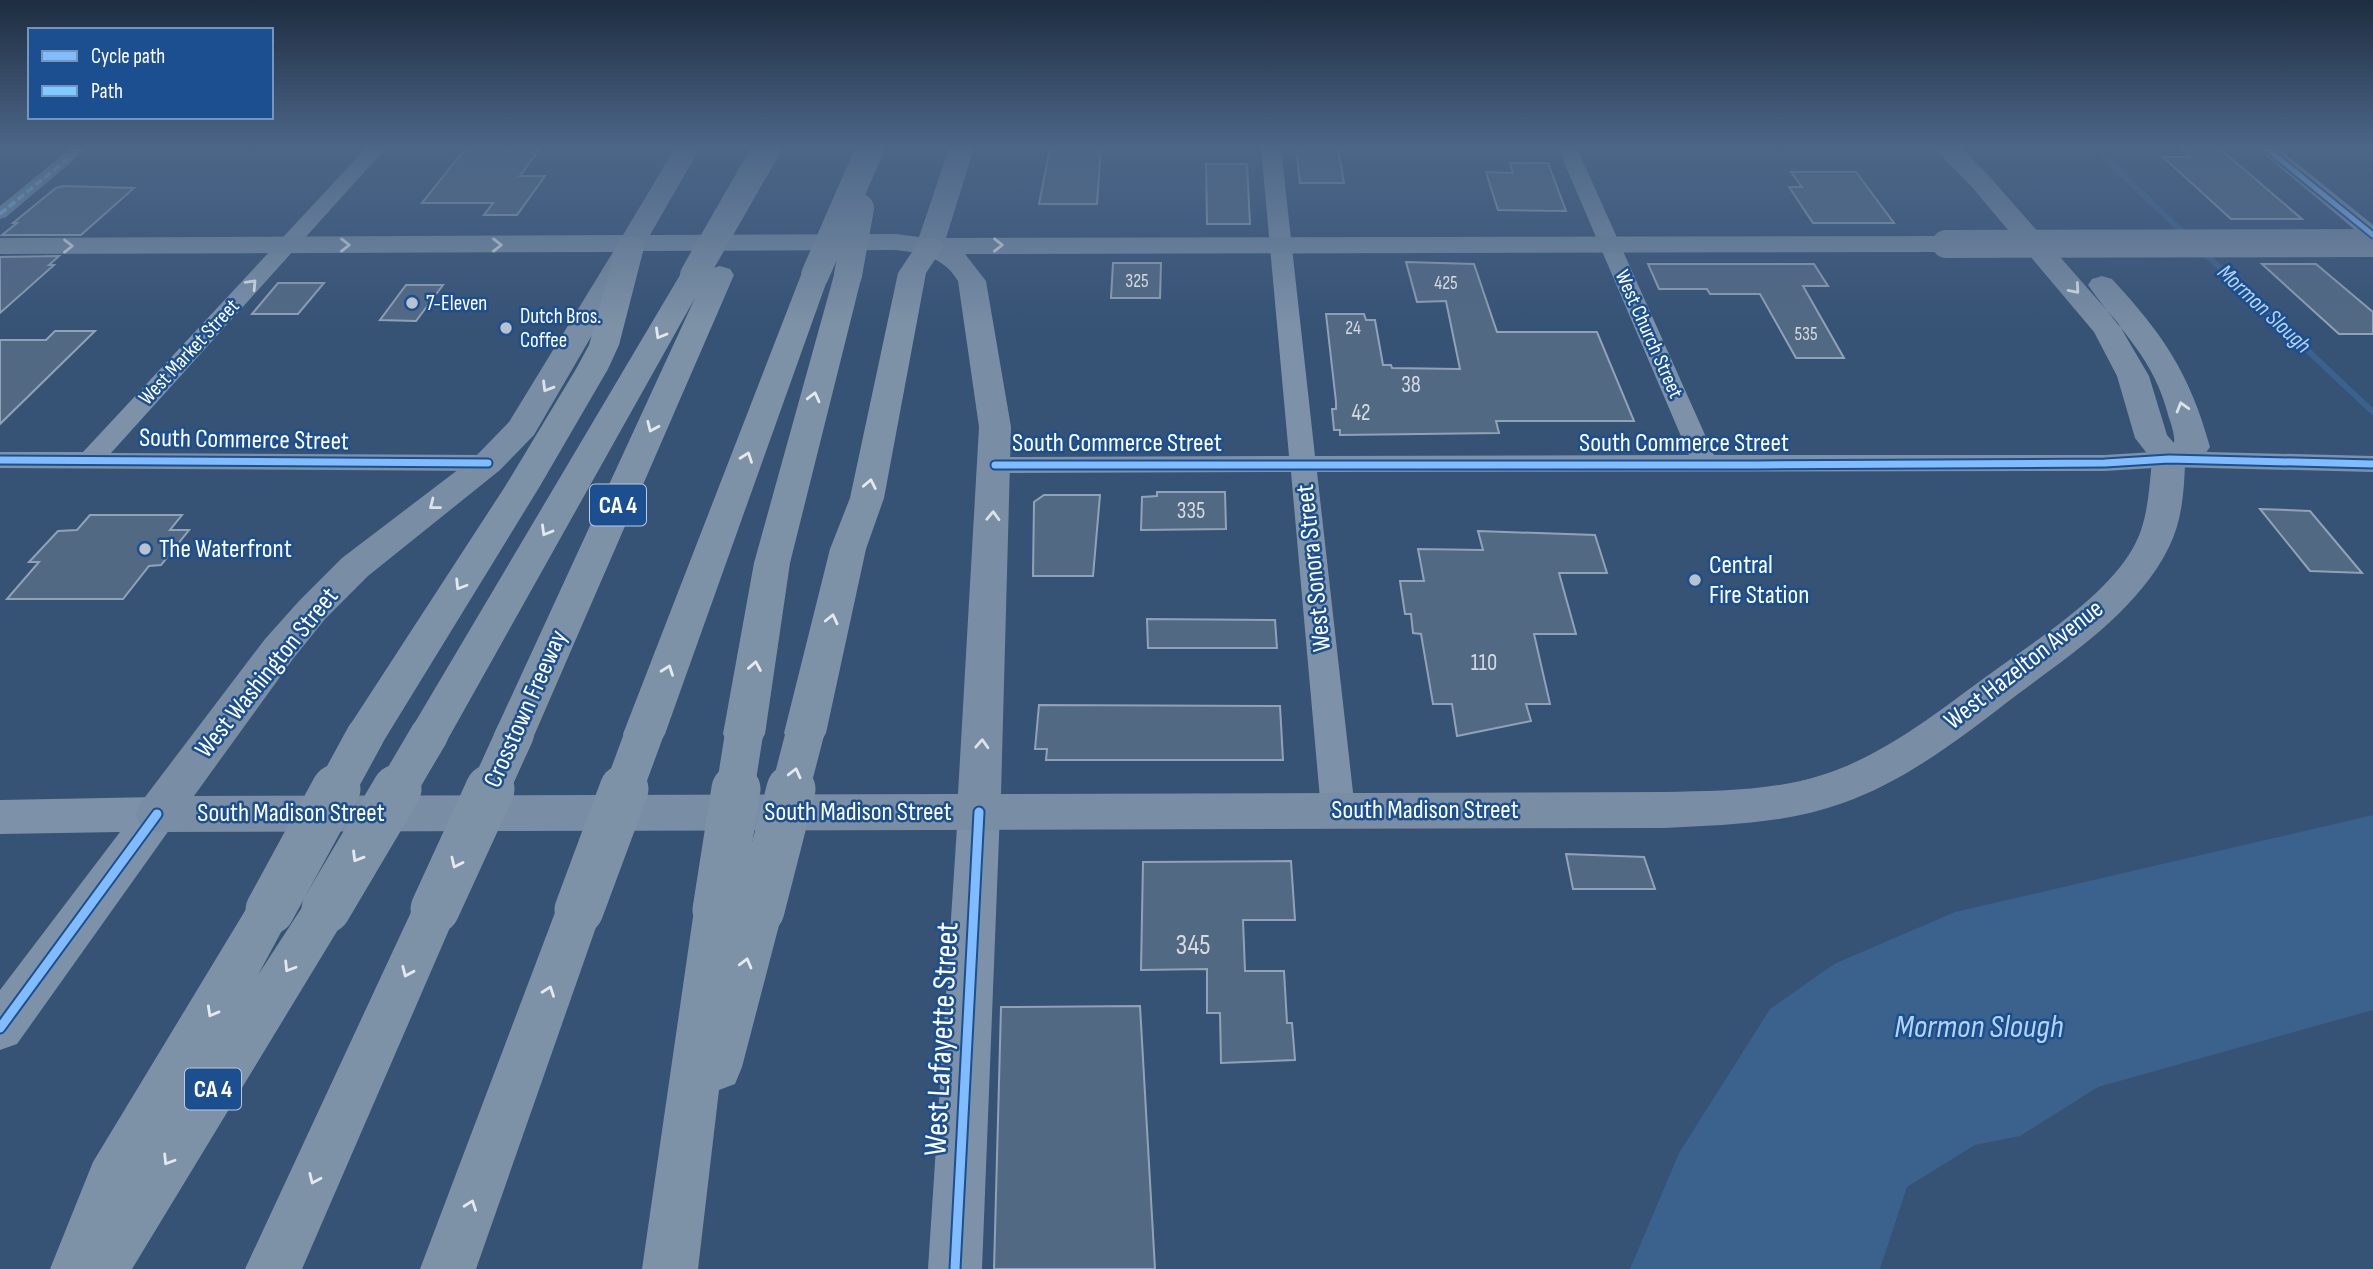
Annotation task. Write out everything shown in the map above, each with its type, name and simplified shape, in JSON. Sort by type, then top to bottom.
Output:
[{"type":"highway","name":"CA 4","points":[[100,1269],[326,909],[707,275],[739,207]]},
{"type":"highway","name":"Crosstown Freeway","points":[[273,1269],[515,734],[707,275],[745,207]]},
{"type":"highway","points":[[448,1269],[644,734],[831,275],[852,207]]},
{"type":"highway","points":[[78,1269],[112,1181],[270,910],[365,736],[523,486],[592,369],[604,345],[631,244]]},
{"type":"highway","points":[[738,910],[805,733],[848,549],[867,498],[912,273],[930,246]]},
{"type":"highway","points":[[670,1269],[682,1194],[738,910],[744,734],[772,563],[831,275]]},
{"type":"main road","name":"West Washington Street","points":[[157,814],[279,649],[312,610],[355,567],[488,463],[522,428],[653,207]]},
{"type":"main road","points":[[930,246],[943,207]]},
{"type":"main road","points":[[2002,207],[2107,329],[2133,376],[2151,438],[2169,459],[2193,447],[2179,397],[2159,357],[2138,327],[2032,207]]},
{"type":"main road","points":[[0,246],[896,242],[930,246],[2373,243]]},
{"type":"main road","name":"West Lafayette Street","points":[[930,246],[952,256],[965,268],[972,281],[995,427],[979,812]]},
{"type":"main road","name":"West Hazelton Avenue","points":[[1914,749],[2068,636],[2126,581],[2144,559],[2158,532],[2165,506],[2169,459]]},
{"type":"main road","name":"South Madison Street","points":[[157,814],[1720,808],[1824,792],[1879,770],[1914,749]]},
{"type":"street","name":"West Market Street","points":[[90,460],[323,207]]},
{"type":"street","name":"West Sonora Street","points":[[1277,207],[1338,810]]},
{"type":"street","name":"West Church Street","points":[[1593,207],[1705,463]]},
{"type":"street","points":[[2339,207],[2373,235]]},
{"type":"street","name":"South Commerce Street","points":[[995,465],[1756,465],[2091,463],[2169,459],[2373,464]]},
{"type":"street","name":"South Commerce Street","points":[[0,460],[488,463]]},
{"type":"street","name":"West Lafayette Street","points":[[955,1269],[979,812]]},
{"type":"street","name":"South Madison Street","points":[[0,817],[157,814]]},
{"type":"street","name":"West Washington Street","points":[[0,1028],[157,814]]},
{"type":"water","name":"Mormon Slough","points":[[2373,815],[2373,1010],[2098,1087],[2020,1136],[1975,1145],[1907,1187],[1880,1269],[1630,1269],[1679,1153],[1770,1009],[1834,964],[1955,912]]},
{"type":"building","points":[[32,207],[112,207],[81,235],[2,235],[17,223],[13,223]]},
{"type":"building","points":[[490,207],[523,207],[517,215],[484,215]]},
{"type":"building","points":[[1207,207],[1249,207],[1250,224],[1207,224]]},
{"type":"building","points":[[1497,207],[1565,207],[1566,211],[1498,210]]},
{"type":"building","points":[[1802,207],[1882,207],[1894,223],[1813,223]]},
{"type":"building","points":[[2218,207],[2288,207],[2302,219],[2231,219]]},
{"type":"building","points":[[59,256],[49,265],[54,265],[0,313],[0,257]]},
{"type":"building","points":[[1406,262],[1474,264],[1497,332],[1597,332],[1634,421],[1496,421],[1499,433],[1340,435],[1340,430],[1334,430],[1332,409],[1336,409],[1336,402],[1326,314],[1364,314],[1366,320],[1375,320],[1383,365],[1391,365],[1392,368],[1460,369],[1446,301],[1417,302]]},
{"type":"building","points":[[1113,263],[1161,263],[1160,298],[1111,298]]},
{"type":"building","points":[[1648,264],[1814,264],[1828,286],[1803,286],[1844,358],[1796,358],[1760,294],[1710,294],[1707,289],[1659,289]]},
{"type":"building","points":[[2262,264],[2316,264],[2373,312],[2373,334],[2339,334]]},
{"type":"building","points":[[278,283],[324,283],[298,314],[252,314]]},
{"type":"building","name":"7-Eleven","points":[[406,285],[443,285],[416,321],[380,320]]},
{"type":"building","points":[[55,331],[95,331],[0,424],[0,340],[46,340]]},
{"type":"building","points":[[1157,492],[1225,492],[1226,529],[1141,530],[1142,497],[1157,496]]},
{"type":"building","points":[[1044,495],[1100,495],[1093,576],[1033,576],[1034,502]]},
{"type":"building","points":[[2260,509],[2310,511],[2362,573],[2310,571]]},
{"type":"building","name":"The Waterfront","points":[[90,515],[182,515],[170,530],[189,530],[161,565],[149,566],[123,599],[7,599],[39,562],[29,562],[58,531],[77,530]]},
{"type":"building","points":[[1478,531],[1595,535],[1607,573],[1559,573],[1576,634],[1534,634],[1550,704],[1526,704],[1531,721],[1457,736],[1452,704],[1433,704],[1421,634],[1413,633],[1411,614],[1405,614],[1400,581],[1424,581],[1418,549],[1483,550]]},
{"type":"building","points":[[1147,619],[1275,620],[1277,648],[1148,648]]},
{"type":"building","points":[[1039,705],[1280,706],[1283,760],[1046,760],[1047,749],[1035,749]]},
{"type":"building","points":[[1566,854],[1644,857],[1655,889],[1573,889]]},
{"type":"building","points":[[1291,861],[1295,920],[1243,920],[1245,971],[1284,971],[1287,1023],[1292,1023],[1295,1060],[1221,1063],[1220,1013],[1207,1013],[1207,969],[1141,970],[1143,862]]},
{"type":"building","points":[[1140,1006],[1155,1269],[994,1269],[1001,1007]]},
{"type":"waterway","name":"Mormon Slough","points":[[2157,207],[2187,236]]},
{"type":"waterway","name":"Mormon Slough","points":[[2202,251],[2373,412]]},
{"type":"marked path","points":[[0,214],[8,207]]},
{"type":"cycle path","points":[[2339,207],[2373,235]]},
{"type":"cycle path","points":[[995,465],[1756,465],[2105,463],[2169,459],[2373,464]]},
{"type":"cycle path","points":[[0,460],[488,463]]},
{"type":"cycle path","points":[[955,1269],[979,812]]},
{"type":"cycle path","points":[[0,1028],[157,814]]},
{"type":"place","name":"7-Eleven","points":[[412,303]]},
{"type":"place","name":"Dutch Bros. Coffee","points":[[506,328]]},
{"type":"place","name":"The Waterfront","points":[[145,549]]},
{"type":"place","name":"Central Fire Station","points":[[1695,580]]}]
